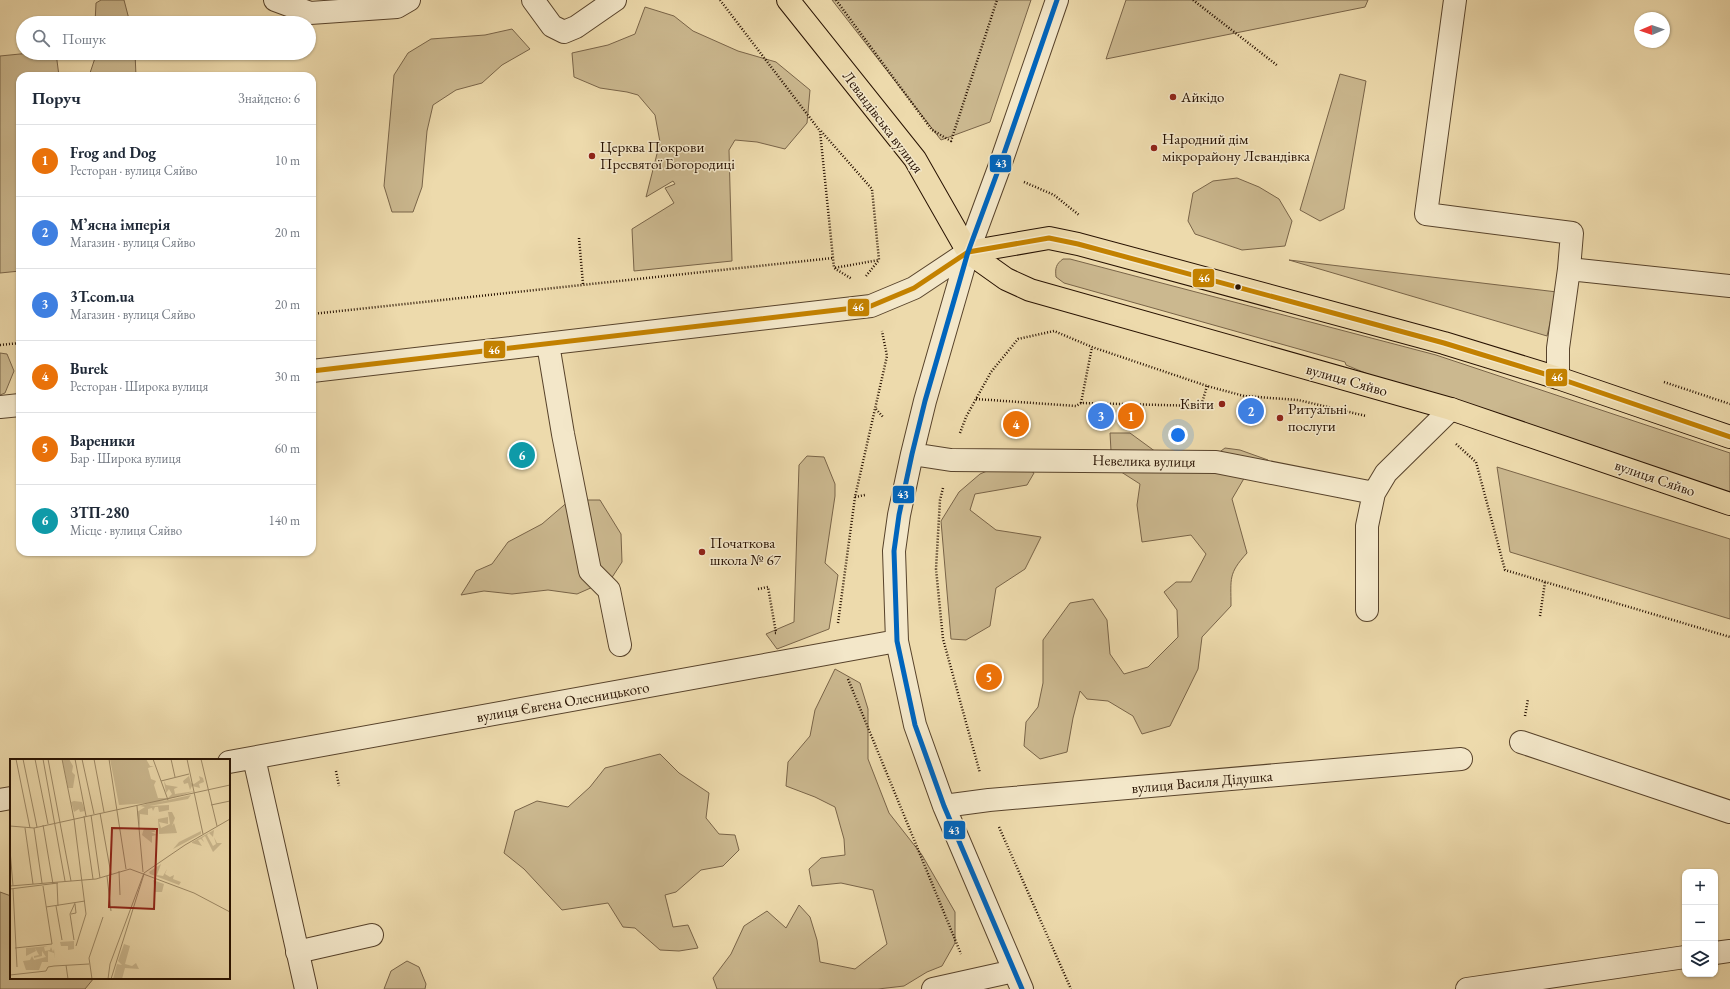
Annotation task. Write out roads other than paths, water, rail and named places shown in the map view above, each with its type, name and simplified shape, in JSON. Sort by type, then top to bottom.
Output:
[{"type":"main road","name":"Левандівська вулиця","points":[[788,0],[915,159],[968,252]]},
{"type":"main road","points":[[968,252],[1049,238],[1078,244],[1444,343],[1558,378],[1730,437]]},
{"type":"main road","name":"вулиця Сяйво","points":[[968,252],[1006,279],[1030,290],[1451,409],[1730,504]]},
{"type":"street","points":[[276,0],[310,13],[396,7],[409,0]]},
{"type":"street","points":[[533,0],[552,26],[564,32],[576,27],[615,0]]},
{"type":"street","points":[[932,989],[1018,980],[944,806],[915,725],[897,641],[894,551],[899,515],[925,401],[968,252],[999,168],[1057,0]]},
{"type":"street","points":[[1455,0],[1426,214],[1572,233],[1569,269],[1558,348],[1558,378]]},
{"type":"street","points":[[316,371],[871,306],[914,288],[968,252]]},
{"type":"street","points":[[1569,269],[1730,286]]},
{"type":"street","points":[[548,344],[562,427],[590,571],[609,590],[620,644]]},
{"type":"street","points":[[0,407],[16,405]]},
{"type":"street","points":[[1368,610],[1367,526],[1374,494],[1386,473],[1451,409]]},
{"type":"street","name":"Невелика вулиця","points":[[912,454],[951,460],[1216,462],[1374,494]]},
{"type":"street","name":"вулиця Євгена Олесницького","points":[[230,762],[897,641]]},
{"type":"street","points":[[1521,742],[1730,812]]},
{"type":"street","points":[[254,758],[306,989]]},
{"type":"street","name":"вулиця Василя Дідушка","points":[[944,806],[989,800],[1461,759]]},
{"type":"street","points":[[0,800],[10,798]]},
{"type":"street","points":[[297,952],[372,935]]},
{"type":"street","points":[[1718,953],[1730,951]]},
{"type":"street","points":[[1467,989],[1682,957]]},
{"type":"place","name":"Айкідо","points":[[1173,97]]},
{"type":"place","name":"Народний дім мікрорайону Левандівка","points":[[1154,148]]},
{"type":"place","name":"Церква Покрови Пресвятої Богородиці","points":[[592,156]]},
{"type":"place","name":"Квіти","points":[[1222,404]]},
{"type":"place","name":"Мʼясна імперія","points":[[1251,411]]},
{"type":"place","name":"3T.com.ua","points":[[1101,416]]},
{"type":"place","name":"Frog and Dog","points":[[1131,416]]},
{"type":"place","name":"Ритуальні послуги","points":[[1280,418]]},
{"type":"place","name":"Burek","points":[[1016,424]]},
{"type":"place","name":"ЗТП-280","points":[[522,455]]},
{"type":"place","name":"Початкова школа № 67","points":[[702,552]]},
{"type":"place","name":"Вареники","points":[[989,677]]}]
